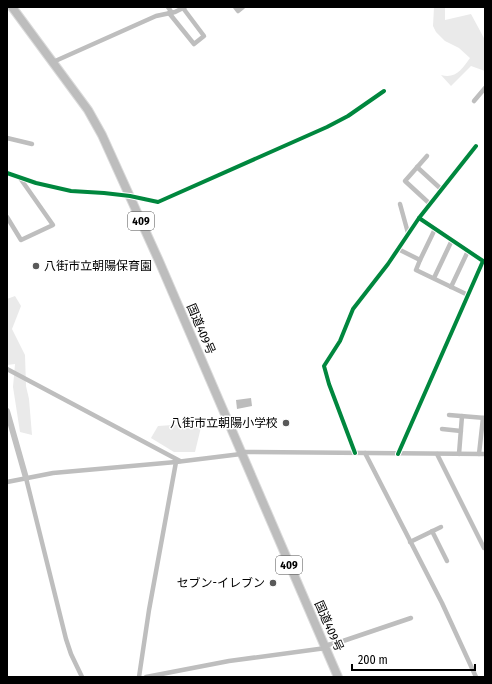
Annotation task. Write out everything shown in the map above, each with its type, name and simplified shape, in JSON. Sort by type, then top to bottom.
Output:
[{"type":"highway","name":"国道409号","points":[[12,7],[54,62],[92,116],[130,196],[338,677]]},
{"type":"street","points":[[54,62],[156,16],[170,13],[184,7],[204,36],[194,44],[170,13],[168,7]]},
{"type":"street","points":[[235,7],[238,11],[243,7]]},
{"type":"street","points":[[474,102],[485,88]]},
{"type":"street","points":[[7,173],[20,178],[71,191],[130,196],[158,202],[327,127],[348,116],[384,91]]},
{"type":"street","points":[[7,138],[32,144]]},
{"type":"street","points":[[355,453],[329,384],[324,366],[340,341],[353,309],[398,249],[419,218],[476,146]]},
{"type":"street","points":[[427,156],[405,181],[430,204]]},
{"type":"street","points":[[417,167],[441,189]]},
{"type":"street","points":[[7,217],[21,240],[53,225],[20,178]]},
{"type":"street","points":[[400,204],[408,233]]},
{"type":"street","points":[[398,454],[483,260],[419,218]]},
{"type":"street","points":[[435,229],[416,270],[468,296]]},
{"type":"street","points":[[434,278],[452,240]]},
{"type":"street","points":[[398,249],[420,260]]},
{"type":"street","points":[[451,287],[468,251]]},
{"type":"street","points":[[7,369],[178,462]]},
{"type":"street","points":[[7,411],[26,478],[66,639],[71,654],[82,677]]},
{"type":"street","points":[[449,414],[484,418],[479,454]]},
{"type":"street","points":[[459,454],[462,416]]},
{"type":"street","points":[[442,429],[461,431]]},
{"type":"street","points":[[7,482],[52,473],[178,462],[241,453],[485,454]]},
{"type":"street","points":[[365,453],[442,603],[476,677]]},
{"type":"street","points":[[437,454],[484,548]]},
{"type":"street","points":[[139,677],[149,610],[178,462]]},
{"type":"street","points":[[410,542],[441,527]]},
{"type":"street","points":[[432,531],[447,561]]},
{"type":"street","points":[[146,677],[229,661],[325,647],[411,618]]},
{"type":"shaded area","points":[[434,7],[445,7],[445,20],[471,14],[485,40],[485,71],[471,66],[451,86],[441,75],[451,76],[455,74],[470,58],[459,48],[445,41],[436,32],[433,26]]},
{"type":"shaded area","points":[[15,296],[21,306],[12,329],[25,355],[26,386],[29,399],[32,435],[20,432],[13,387],[15,364],[7,365],[7,299]]},
{"type":"shaded area","points":[[251,398],[252,406],[237,409],[236,400]]},
{"type":"shaded area","points":[[202,423],[195,452],[174,452],[151,438],[158,426]]},
{"type":"cycle path","points":[[7,173],[36,183],[71,191],[130,196],[158,202],[327,127],[348,116],[384,91]]},
{"type":"cycle path","points":[[355,453],[329,384],[324,366],[340,341],[353,309],[388,264],[419,218],[476,146]]},
{"type":"cycle path","points":[[398,454],[483,261],[419,218]]},
{"type":"place","name":"八街市立朝陽保育園","points":[[36,266]]},
{"type":"place","name":"八街市立朝陽小学校","points":[[286,423]]},
{"type":"place","name":"セブン-イレブン","points":[[273,583]]}]
